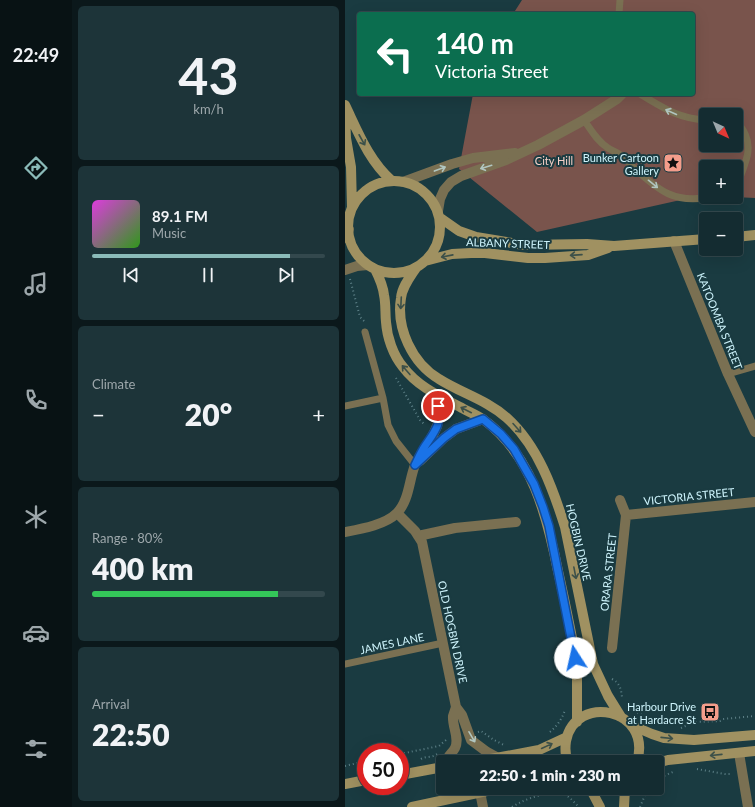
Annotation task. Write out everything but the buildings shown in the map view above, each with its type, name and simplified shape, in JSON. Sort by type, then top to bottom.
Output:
[{"type":"main road","points":[[345,105],[359,136],[371,156],[383,173],[392,181]]},
{"type":"main road","points":[[345,113],[346,138],[351,167],[352,210]]},
{"type":"main road","points":[[392,181],[403,182],[424,192],[430,198],[438,214],[440,229],[438,241],[433,252],[425,261],[416,268],[403,272],[389,273],[372,267],[358,255],[347,233],[352,210],[359,199],[368,190],[379,184],[392,181]]},
{"type":"main road","name":"ALBANY STREET","points":[[438,214],[459,231],[476,237],[524,245],[587,244],[614,246],[699,239]]},
{"type":"main road","points":[[743,236],[755,235]]},
{"type":"main road","name":"ALBANY STREET","points":[[425,261],[452,254],[471,253],[485,253],[528,258],[588,255],[614,246]]},
{"type":"main road","points":[[372,267],[384,294],[386,324],[390,341],[395,354],[403,367],[414,379],[436,395],[483,419],[501,434],[514,449],[534,484],[549,526],[576,661],[577,722]]},
{"type":"main road","name":"HOGBIN DRIVE","points":[[416,268],[407,282],[401,296],[400,314],[403,330],[408,344],[425,368],[437,378],[494,407],[507,418],[520,431],[536,455],[558,505],[565,527],[593,664],[608,696],[621,716],[631,725]]},
{"type":"main road","points":[[566,755],[565,748],[567,737],[577,722],[587,715],[598,712],[610,712],[621,716]]},
{"type":"main road","points":[[631,725],[665,738],[694,740],[755,735]]},
{"type":"main road","points":[[631,725],[639,744],[639,755]]},
{"type":"main road","points":[[518,755],[539,750],[567,737]]},
{"type":"main road","points":[[664,761],[755,751]]},
{"type":"main road","points":[[409,773],[436,768]]},
{"type":"main road","points":[[345,784],[357,782]]},
{"type":"main road","points":[[412,807],[461,795]]},
{"type":"main road","points":[[594,795],[600,807]]},
{"type":"main road","points":[[624,807],[625,795]]},
{"type":"street","points":[[438,214],[442,194],[451,182],[461,176],[506,160],[538,145],[584,120],[620,96]]},
{"type":"street","points":[[403,182],[473,158],[521,152]]},
{"type":"street","name":"KATOOMBA STREET","points":[[674,241],[729,374],[755,432]]},
{"type":"street","points":[[346,273],[357,266],[372,267]]},
{"type":"street","points":[[345,532],[373,526],[391,518],[397,513],[405,500],[415,465],[424,447],[435,432],[440,416],[436,395]]},
{"type":"street","points":[[415,465],[456,429],[483,419]]},
{"type":"street","name":"ORARA STREET","points":[[612,648],[626,515],[620,500]]},
{"type":"street","name":"VICTORIA STREET","points":[[626,515],[755,502]]},
{"type":"street","name":"OLD HOGBIN DRIVE","points":[[397,513],[422,542],[456,707],[453,716],[457,736],[455,748],[449,755]]},
{"type":"street","points":[[418,536],[455,528],[516,522]]},
{"type":"street","points":[[456,707],[462,715],[471,740],[491,755]]},
{"type":"street","points":[[739,753],[748,807]]},
{"type":"street","points":[[482,795],[483,807]]},
{"type":"lane","points":[[619,12],[620,0]]},
{"type":"lane","points":[[643,96],[671,113],[687,118],[699,119]]},
{"type":"lane","points":[[584,120],[598,140],[607,148],[623,157],[658,188],[674,197],[685,199],[699,198]]},
{"type":"lane","points":[[743,129],[749,150],[743,168]]},
{"type":"lane","points":[[367,329],[388,425],[396,441],[415,465]]},
{"type":"lane","points":[[729,374],[755,366]]},
{"type":"lane","points":[[345,406],[383,398]]},
{"type":"lane","name":"JAMES LANE","points":[[345,664],[443,643]]},
{"type":"path","points":[[346,273],[350,279],[361,317],[367,329]]},
{"type":"path","points":[[394,373],[420,420],[435,432]]},
{"type":"path","points":[[599,679],[612,678],[617,682],[622,698],[627,705],[651,721]]},
{"type":"path","points":[[547,735],[560,721],[567,704]]},
{"type":"path","points":[[680,729],[695,722],[720,721],[723,719],[755,716]]},
{"type":"path","points":[[469,734],[481,731],[494,740],[507,746]]},
{"type":"path","points":[[409,752],[439,746],[449,738],[444,747]]},
{"type":"path","points":[[418,762],[424,757],[434,756],[439,752]]},
{"type":"path","points":[[345,766],[357,764]]},
{"type":"path","points":[[691,768],[725,774],[742,775]]},
{"type":"path","points":[[664,776],[676,771]]},
{"type":"path","points":[[512,807],[524,799],[541,795]]},
{"type":"path","points":[[566,795],[579,807]]},
{"type":"path","points":[[640,807],[645,795]]},
{"type":"green space","name":"City Hill","points":[[522,0],[755,0],[755,198],[743,197],[743,160],[699,160],[699,198],[685,199],[537,232],[459,169],[473,96],[695,96],[695,12],[514,12]]},
{"type":"place","name":"Bunker Cartoon Gallery","points":[[673,163]]},
{"type":"place","name":"Harbour Drive at Hardacre St","points":[[710,712]]},
{"type":"route","points":[[438,406],[440,416],[437,428],[424,447],[415,465],[456,429],[483,419],[501,434],[514,449],[534,484],[549,526],[568,616],[575,658]]}]
